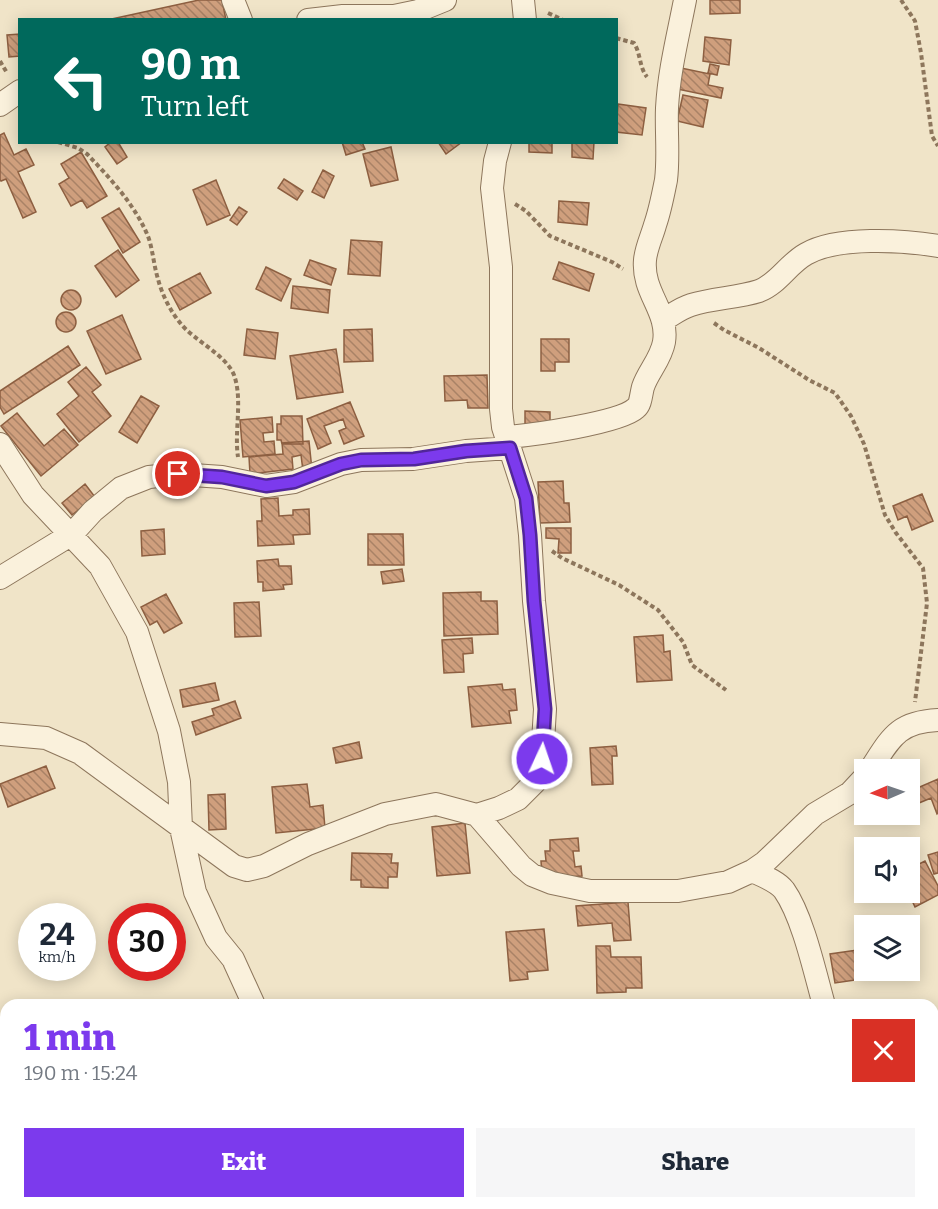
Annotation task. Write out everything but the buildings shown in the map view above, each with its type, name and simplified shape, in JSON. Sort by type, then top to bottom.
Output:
[{"type":"street","points":[[233,0],[240,18]]},
{"type":"street","points":[[326,18],[394,16],[418,11],[445,0]]},
{"type":"street","points":[[524,0],[525,18]]},
{"type":"street","points":[[0,578],[72,534],[93,511],[121,488],[149,477],[178,474],[222,477],[266,486],[294,482],[341,464],[361,460],[414,459],[466,451],[593,424],[633,411],[638,406],[644,385],[661,352],[664,341],[661,312],[647,286],[645,259],[661,204],[667,170],[669,88],[685,0]]},
{"type":"street","points":[[0,105],[18,92]]},
{"type":"street","points":[[0,734],[46,738],[80,753],[224,861],[248,870],[264,866],[308,844],[385,814],[436,804],[477,815],[518,799],[535,782],[542,759],[545,709],[526,498],[503,426],[501,409],[501,267],[492,188],[499,144]]},
{"type":"street","points":[[663,320],[689,305],[761,290],[776,281],[791,264],[821,248],[885,241],[938,246]]},
{"type":"street","points":[[0,444],[33,495],[100,566],[136,632],[169,731],[179,782],[182,828],[195,892],[216,938],[234,959],[251,999]]},
{"type":"street","points":[[878,759],[895,734],[912,723],[938,720]]},
{"type":"street","points":[[477,815],[521,866],[532,875],[568,887],[590,891],[678,891],[728,882],[752,871],[765,862],[815,814],[854,789]]},
{"type":"street","points":[[752,871],[783,889],[808,948],[822,999]]},
{"type":"path","points":[[901,0],[915,21],[932,135],[938,146]]},
{"type":"path","points":[[618,39],[634,44],[638,50],[643,72],[648,78],[669,88]]},
{"type":"path","points":[[65,144],[87,154],[133,208],[150,242],[158,281],[170,307],[181,324],[225,362],[233,373],[238,389],[237,453],[241,482]]},
{"type":"path","points":[[492,188],[526,211],[550,236],[612,262],[647,286]]},
{"type":"path","points":[[689,305],[724,330],[835,393],[850,416],[864,444],[885,515],[923,568],[927,603],[912,723]]},
{"type":"path","points":[[530,535],[562,558],[619,585],[658,610],[683,642],[692,665],[726,690]]},
{"type":"route","points":[[178,474],[222,477],[266,486],[294,482],[341,464],[361,460],[414,459],[466,451],[510,448],[526,498],[530,535],[545,709],[542,759]]}]
